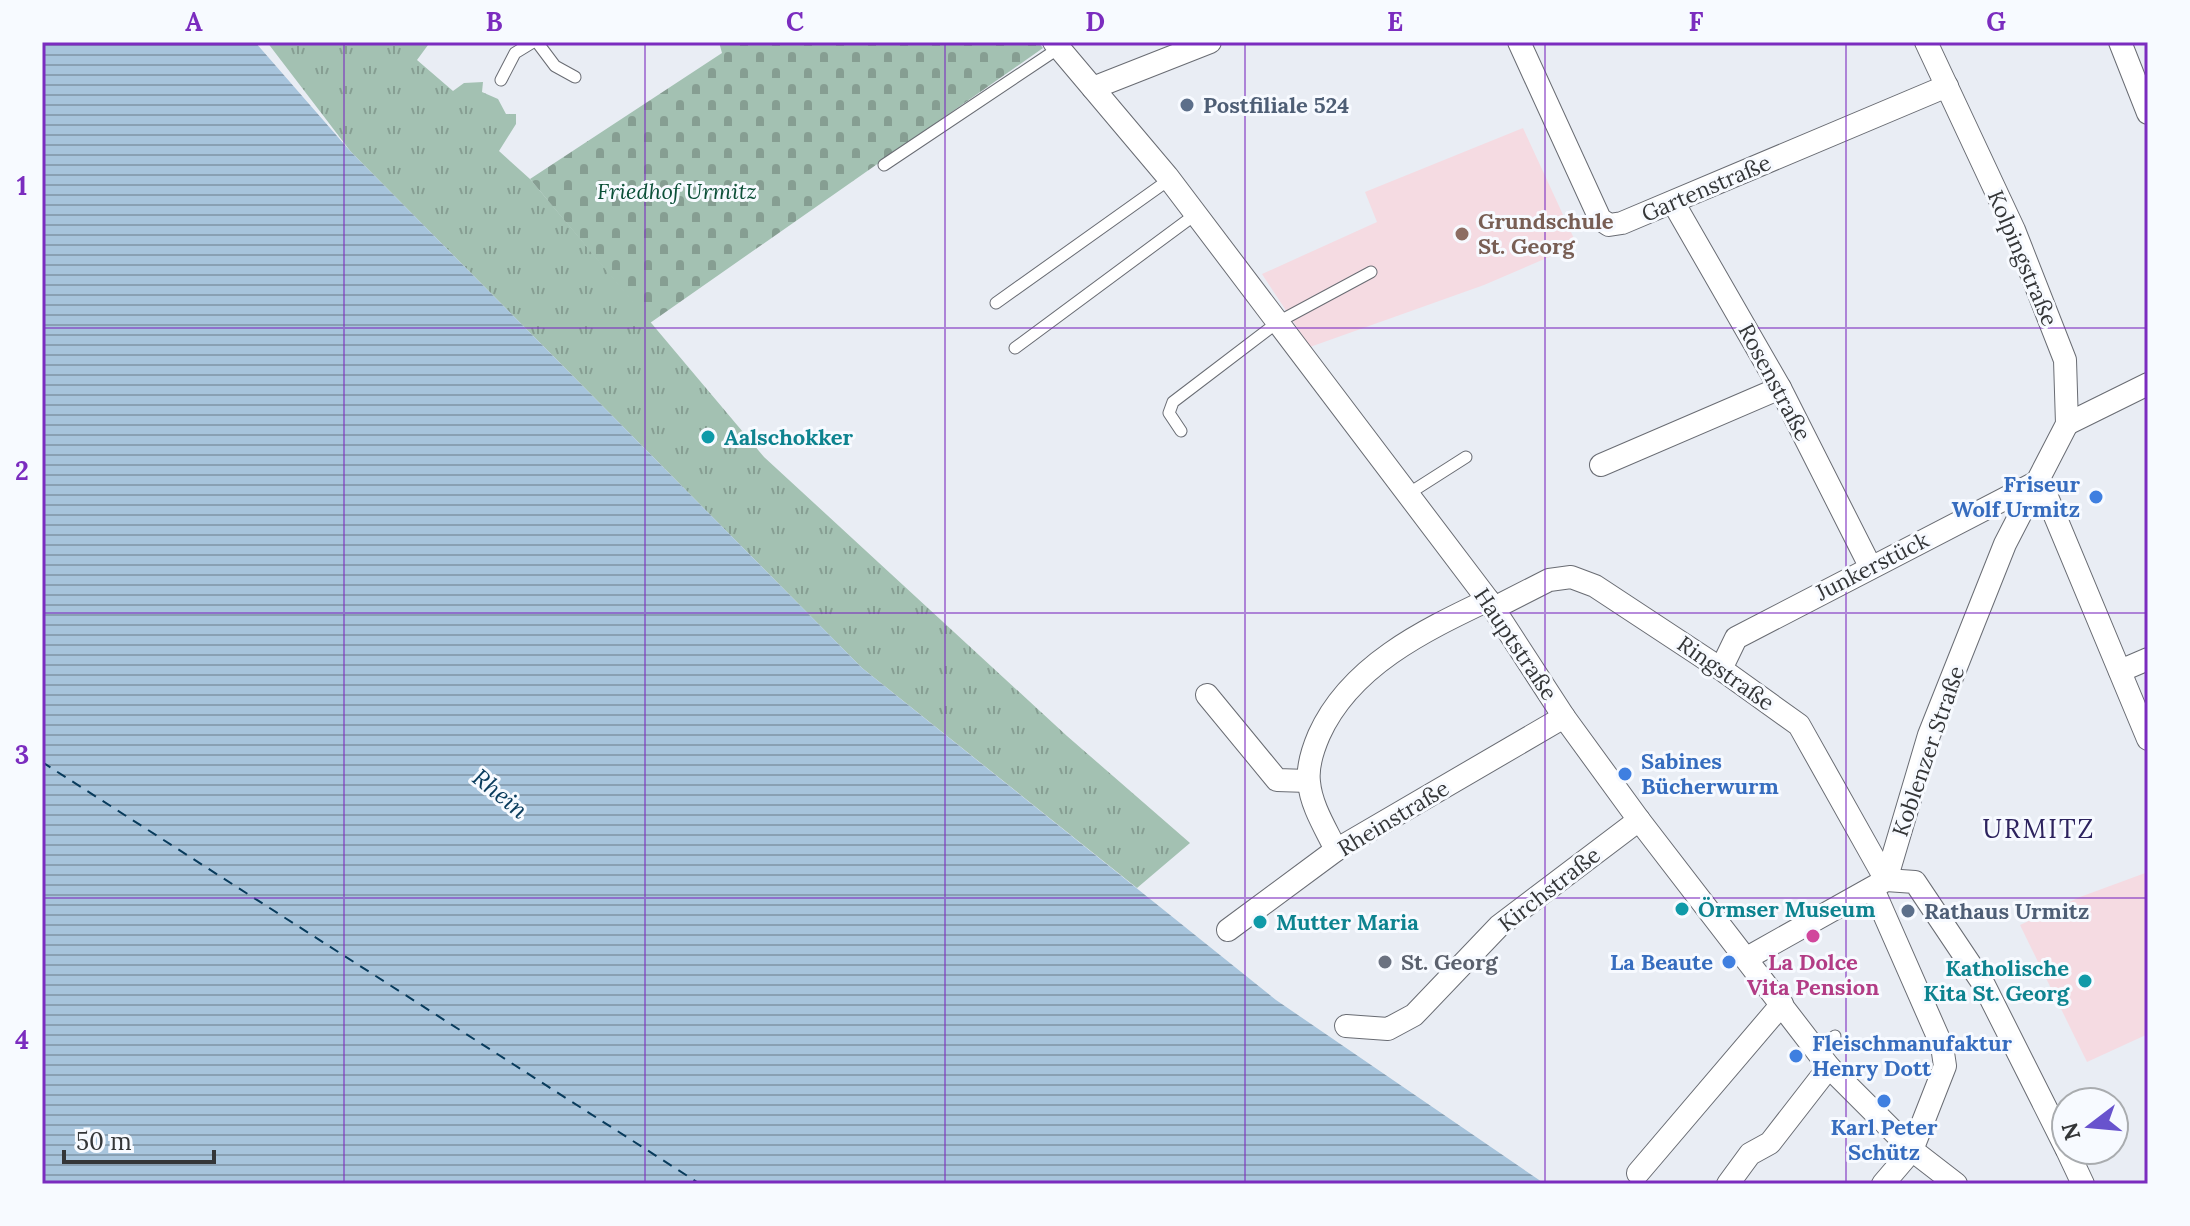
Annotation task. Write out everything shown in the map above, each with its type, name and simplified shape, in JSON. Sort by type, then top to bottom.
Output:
[{"type":"street","points":[[1093,88],[1210,42]]},
{"type":"street","name":"Gartenstraße","points":[[1519,42],[1600,219],[1609,225],[1622,223],[1947,86]]},
{"type":"street","name":"Kolpingstraße","points":[[1926,42],[2014,230],[2065,360],[2067,424],[2040,480]]},
{"type":"street","points":[[2120,42],[2148,113]]},
{"type":"street","name":"Hauptstraße","points":[[1057,45],[1170,179],[1408,494],[1491,604],[1564,717],[1639,820],[1823,1059],[1912,1150],[1956,1184]]},
{"type":"street","name":"Rosenstraße","points":[[1673,202],[1780,388],[1870,566]]},
{"type":"street","points":[[2067,424],[2148,384]]},
{"type":"street","points":[[1601,465],[1780,388]]},
{"type":"street","points":[[2040,480],[2148,739]]},
{"type":"street","name":"Junkerstück","points":[[1721,669],[1736,638],[2040,480]]},
{"type":"street","name":"Koblenzer Straße","points":[[1879,884],[1929,735],[2005,544],[2040,480]]},
{"type":"street","name":"Ringstraße","points":[[1491,604],[1549,580],[1571,577],[1595,586],[1799,725],[1879,884],[1942,1046],[1945,1066],[1912,1150],[1883,1184]]},
{"type":"street","points":[[1336,850],[1316,808],[1308,781],[1312,751],[1330,711],[1362,675],[1427,629],[1491,604]]},
{"type":"street","points":[[2120,671],[2148,659]]},
{"type":"street","points":[[1207,695],[1277,780],[1308,781]]},
{"type":"street","name":"Rheinstraße","points":[[1228,930],[1336,850],[1564,717]]},
{"type":"street","name":"Kirchstraße","points":[[1346,1026],[1388,1029],[1414,1015],[1499,926],[1639,820]]},
{"type":"street","points":[[1747,958],[1879,884],[1915,882],[1984,985],[2050,1115]]},
{"type":"street","points":[[1638,1173],[1782,1004]]},
{"type":"street","points":[[1728,1184],[1750,1154],[1770,1143],[1823,1059]]},
{"type":"street","points":[[2074,1166],[2083,1184]]},
{"type":"lane","points":[[501,80],[515,53],[535,42],[555,66],[575,77]]},
{"type":"lane","points":[[884,165],[1057,45]]},
{"type":"lane","points":[[996,303],[1170,179]]},
{"type":"lane","points":[[1015,348],[1196,214]]},
{"type":"lane","points":[[1181,431],[1169,413],[1173,402],[1278,322],[1371,272]]},
{"type":"lane","points":[[1408,494],[1466,457]]},
{"type":"lane","points":[[1823,1059],[1835,1036]]},
{"type":"shaded area","name":"Grundschule St. Georg","points":[[1523,128],[1577,245],[1484,285],[1310,347],[1262,274],[1377,222],[1365,192]]},
{"type":"shaded area","points":[[2148,872],[2148,1034],[2087,1062],[2020,925],[2080,897]]},
{"type":"green space","points":[[267,42],[427,42],[417,60],[453,91],[464,83],[483,82],[482,92],[498,99],[506,114],[516,114],[516,124],[499,151],[530,179],[764,457],[1067,736],[1190,843],[1137,888],[862,668],[351,152]]},
{"type":"green space","name":"Friedhof Urmitz","points":[[719,42],[1038,42],[1043,48],[650,323],[530,179],[722,53]]},
{"type":"water","name":"Rhein","points":[[42,42],[255,42],[351,152],[862,668],[1276,1000],[1545,1184],[42,1184]]},
{"type":"ferry route","points":[[42,762],[700,1184]]},
{"type":"place","name":"Postfiliale 524","points":[[1187,105]]},
{"type":"place","name":"Grundschule St. Georg","points":[[1462,234]]},
{"type":"place","name":"Aalschokker","points":[[708,437]]},
{"type":"place","name":"Friseur Wolf Urmitz","points":[[2096,497]]},
{"type":"place","name":"Sabines Bücherwurm","points":[[1625,774]]},
{"type":"place","name":"Örmser Museum","points":[[1682,909]]},
{"type":"place","name":"Rathaus Urmitz","points":[[1908,911]]},
{"type":"place","name":"Mutter Maria","points":[[1260,922]]},
{"type":"place","name":"La Dolce Vita Pension","points":[[1813,936]]},
{"type":"place","name":"St. Georg","points":[[1385,962]]},
{"type":"place","name":"La Beaute","points":[[1729,962]]},
{"type":"place","name":"Katholische Kita St. Georg","points":[[2085,981]]},
{"type":"place","name":"Fleischmanufaktur Henry Dott","points":[[1796,1056]]},
{"type":"place","name":"Karl Peter Schütz","points":[[1884,1101]]},
{"type":"district","name":"URMITZ","points":[[2039,829]]}]
